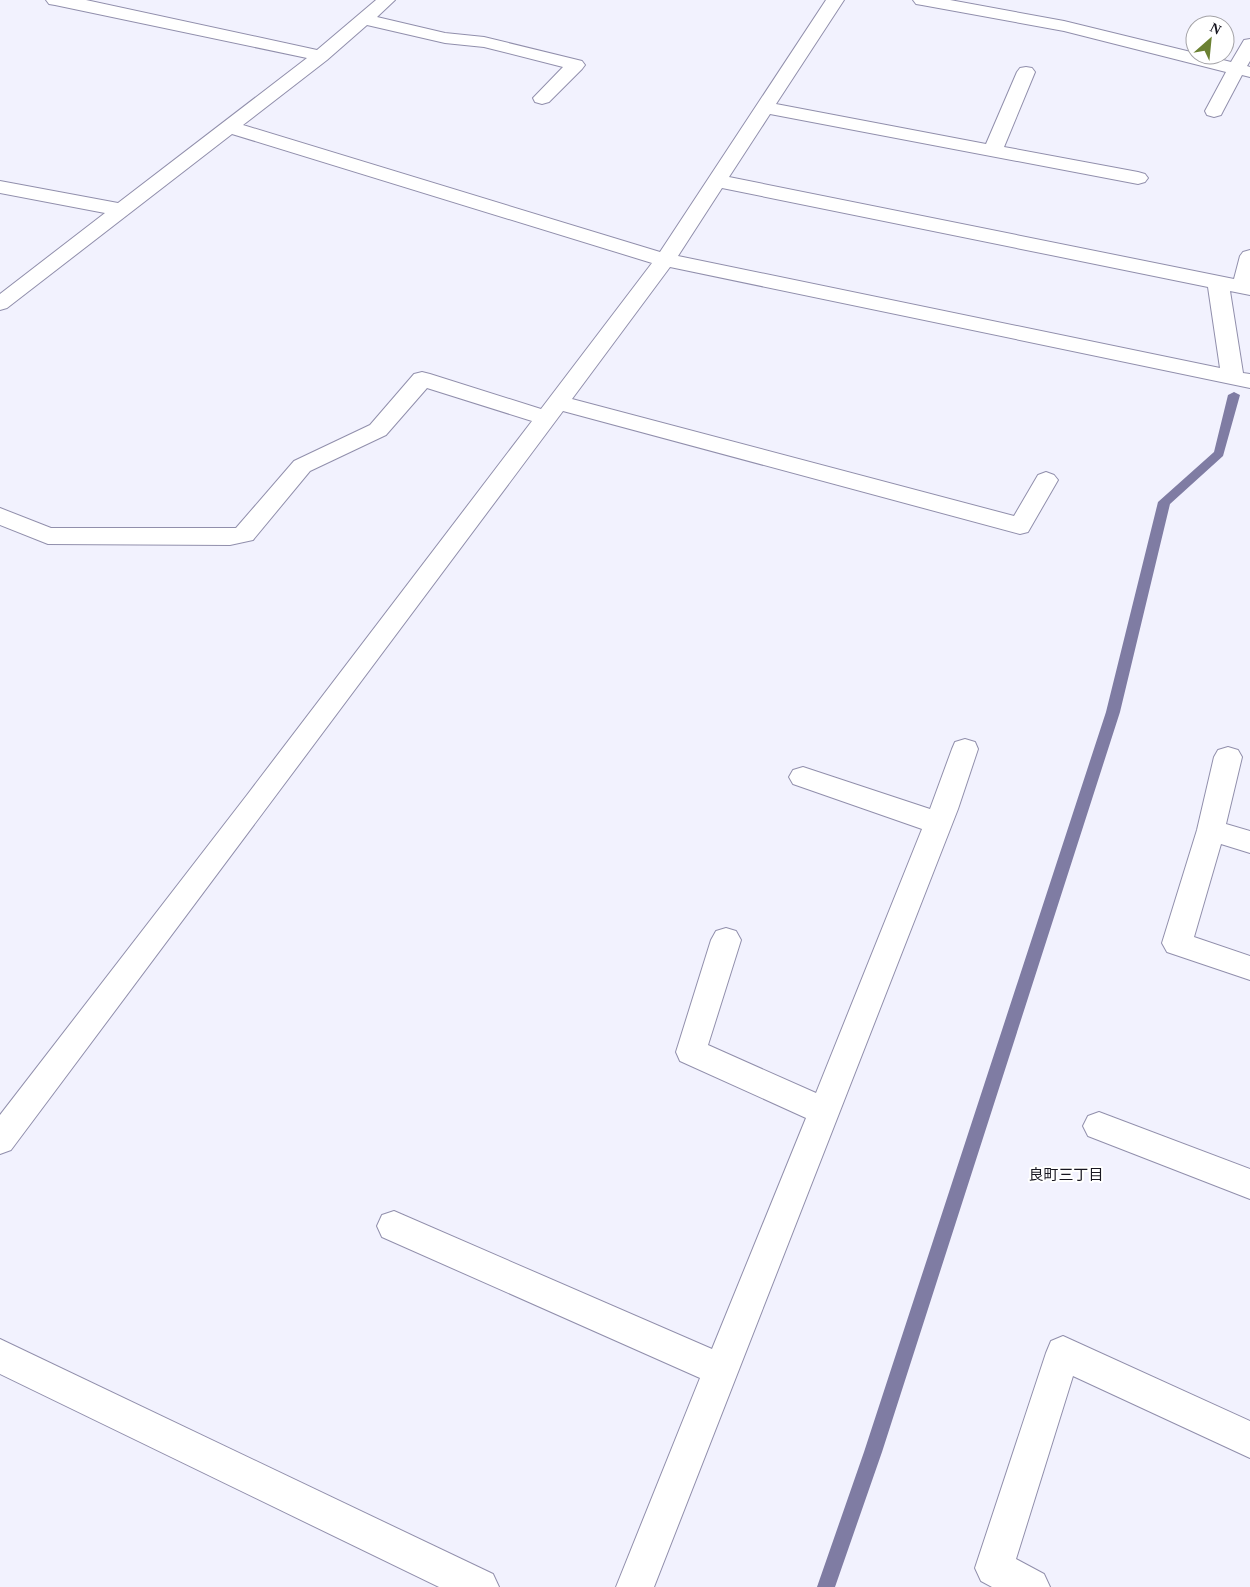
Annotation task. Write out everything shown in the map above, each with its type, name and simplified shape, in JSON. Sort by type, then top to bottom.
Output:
[{"type":"street","points":[[55,0],[91,6],[321,56]]},
{"type":"street","points":[[0,304],[321,56],[386,0]]},
{"type":"street","points":[[0,1140],[252,811],[665,260],[835,0]]},
{"type":"street","points":[[922,0],[1064,26],[1243,70]]},
{"type":"street","points":[[364,19],[445,38],[484,42],[576,65],[542,98]]},
{"type":"street","points":[[1214,111],[1243,70],[1250,44]]},
{"type":"street","points":[[992,151],[1026,72]]},
{"type":"street","points":[[765,108],[1138,178]]},
{"type":"street","points":[[230,126],[665,260],[1241,380],[1218,283]]},
{"type":"street","points":[[717,181],[1246,289],[1250,256]]},
{"type":"street","points":[[0,187],[122,210]]},
{"type":"street","points":[[0,516],[48,536],[230,537],[244,534],[302,466],[378,430],[422,379],[1020,526],[1046,480]]},
{"type":"street","points":[[635,1587],[938,823],[965,750]]},
{"type":"street","points":[[1228,757],[1211,830],[1177,943],[1250,968]]},
{"type":"street","points":[[803,778],[938,823]]},
{"type":"street","points":[[1211,830],[1250,842]]},
{"type":"street","points":[[726,940],[691,1052],[824,1111]]},
{"type":"street","points":[[1099,1126],[1250,1184]]},
{"type":"street","points":[[394,1226],[721,1370]]},
{"type":"street","points":[[1031,1587],[994,1568],[1063,1353],[1250,1440]]},
{"type":"street","points":[[0,1356],[480,1587]]},
{"type":"waterway","points":[[826,1587],[873,1452],[1113,712],[1164,502],[1219,453],[1234,395]]},
{"type":"district","name":"良町三丁目","points":[[1066,1175]]}]
